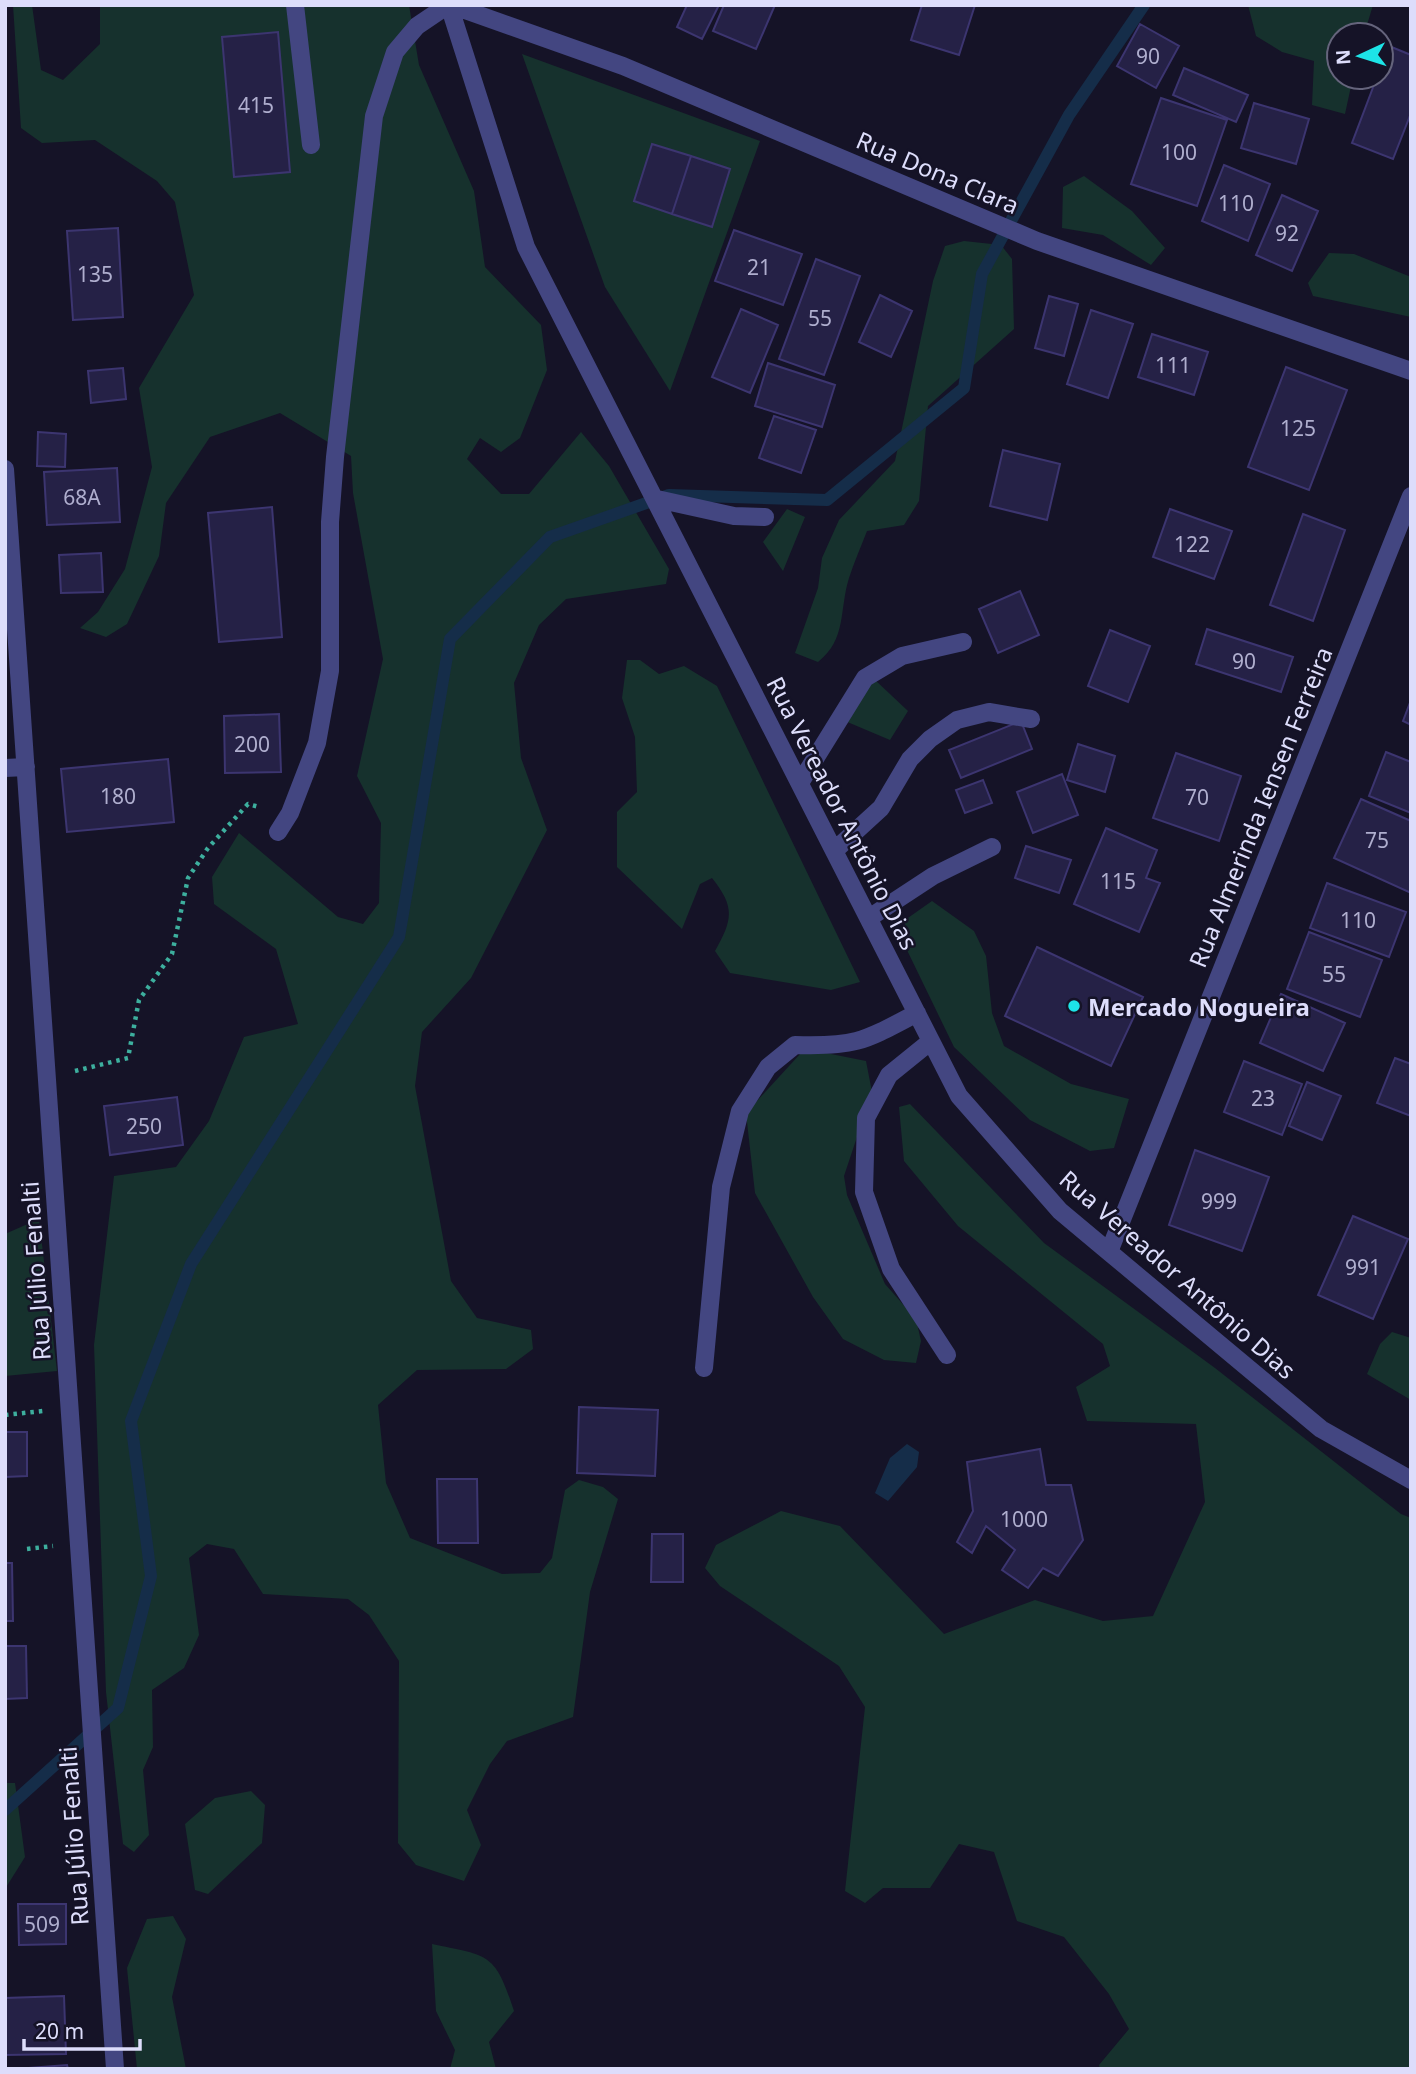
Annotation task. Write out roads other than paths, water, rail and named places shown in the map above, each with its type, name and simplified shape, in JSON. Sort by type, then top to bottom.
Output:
[{"type":"street","points":[[295,5],[311,145]]},
{"type":"street","points":[[278,832],[290,813],[317,743],[330,671],[330,522],[334,457],[374,116],[395,52],[417,26],[449,5]]},
{"type":"street","name":"Rua Dona Clara","points":[[449,5],[623,66],[1037,241],[1411,372]]},
{"type":"street","name":"Rua Vereador Antônio Dias","points":[[449,5],[526,247],[657,499],[959,1096],[1060,1211],[1321,1429],[1411,1480]]},
{"type":"street","name":"Rua Júlio Fenalti","points":[[5,469],[114,2069]]},
{"type":"street","name":"Rua Almerinda Iensen Ferreira","points":[[1109,1252],[1411,496]]},
{"type":"street","points":[[657,499],[734,516],[765,517]]},
{"type":"street","points":[[800,783],[865,678],[902,656],[963,642]]},
{"type":"street","points":[[834,850],[881,808],[910,759],[930,739],[957,720],[989,712],[1031,719]]},
{"type":"street","points":[[5,768],[26,766]]},
{"type":"street","points":[[869,918],[933,876],[992,847]]},
{"type":"street","points":[[704,1368],[721,1187],[740,1111],[768,1066],[795,1045],[840,1046],[864,1041],[916,1013]]},
{"type":"street","points":[[931,1041],[889,1076],[866,1118],[864,1192],[891,1269],[947,1355]]},
{"type":"water","points":[[907,1444],[919,1452],[917,1467],[888,1501],[875,1493],[890,1458]]},
{"type":"waterway","points":[[5,1810],[118,1708],[151,1576],[131,1421],[191,1264],[399,937],[450,639],[550,537],[669,495],[827,500],[964,388],[982,274],[1069,115],[1144,5]]},
{"type":"place","name":"Mercado Nogueira","points":[[1074,1006]]}]
